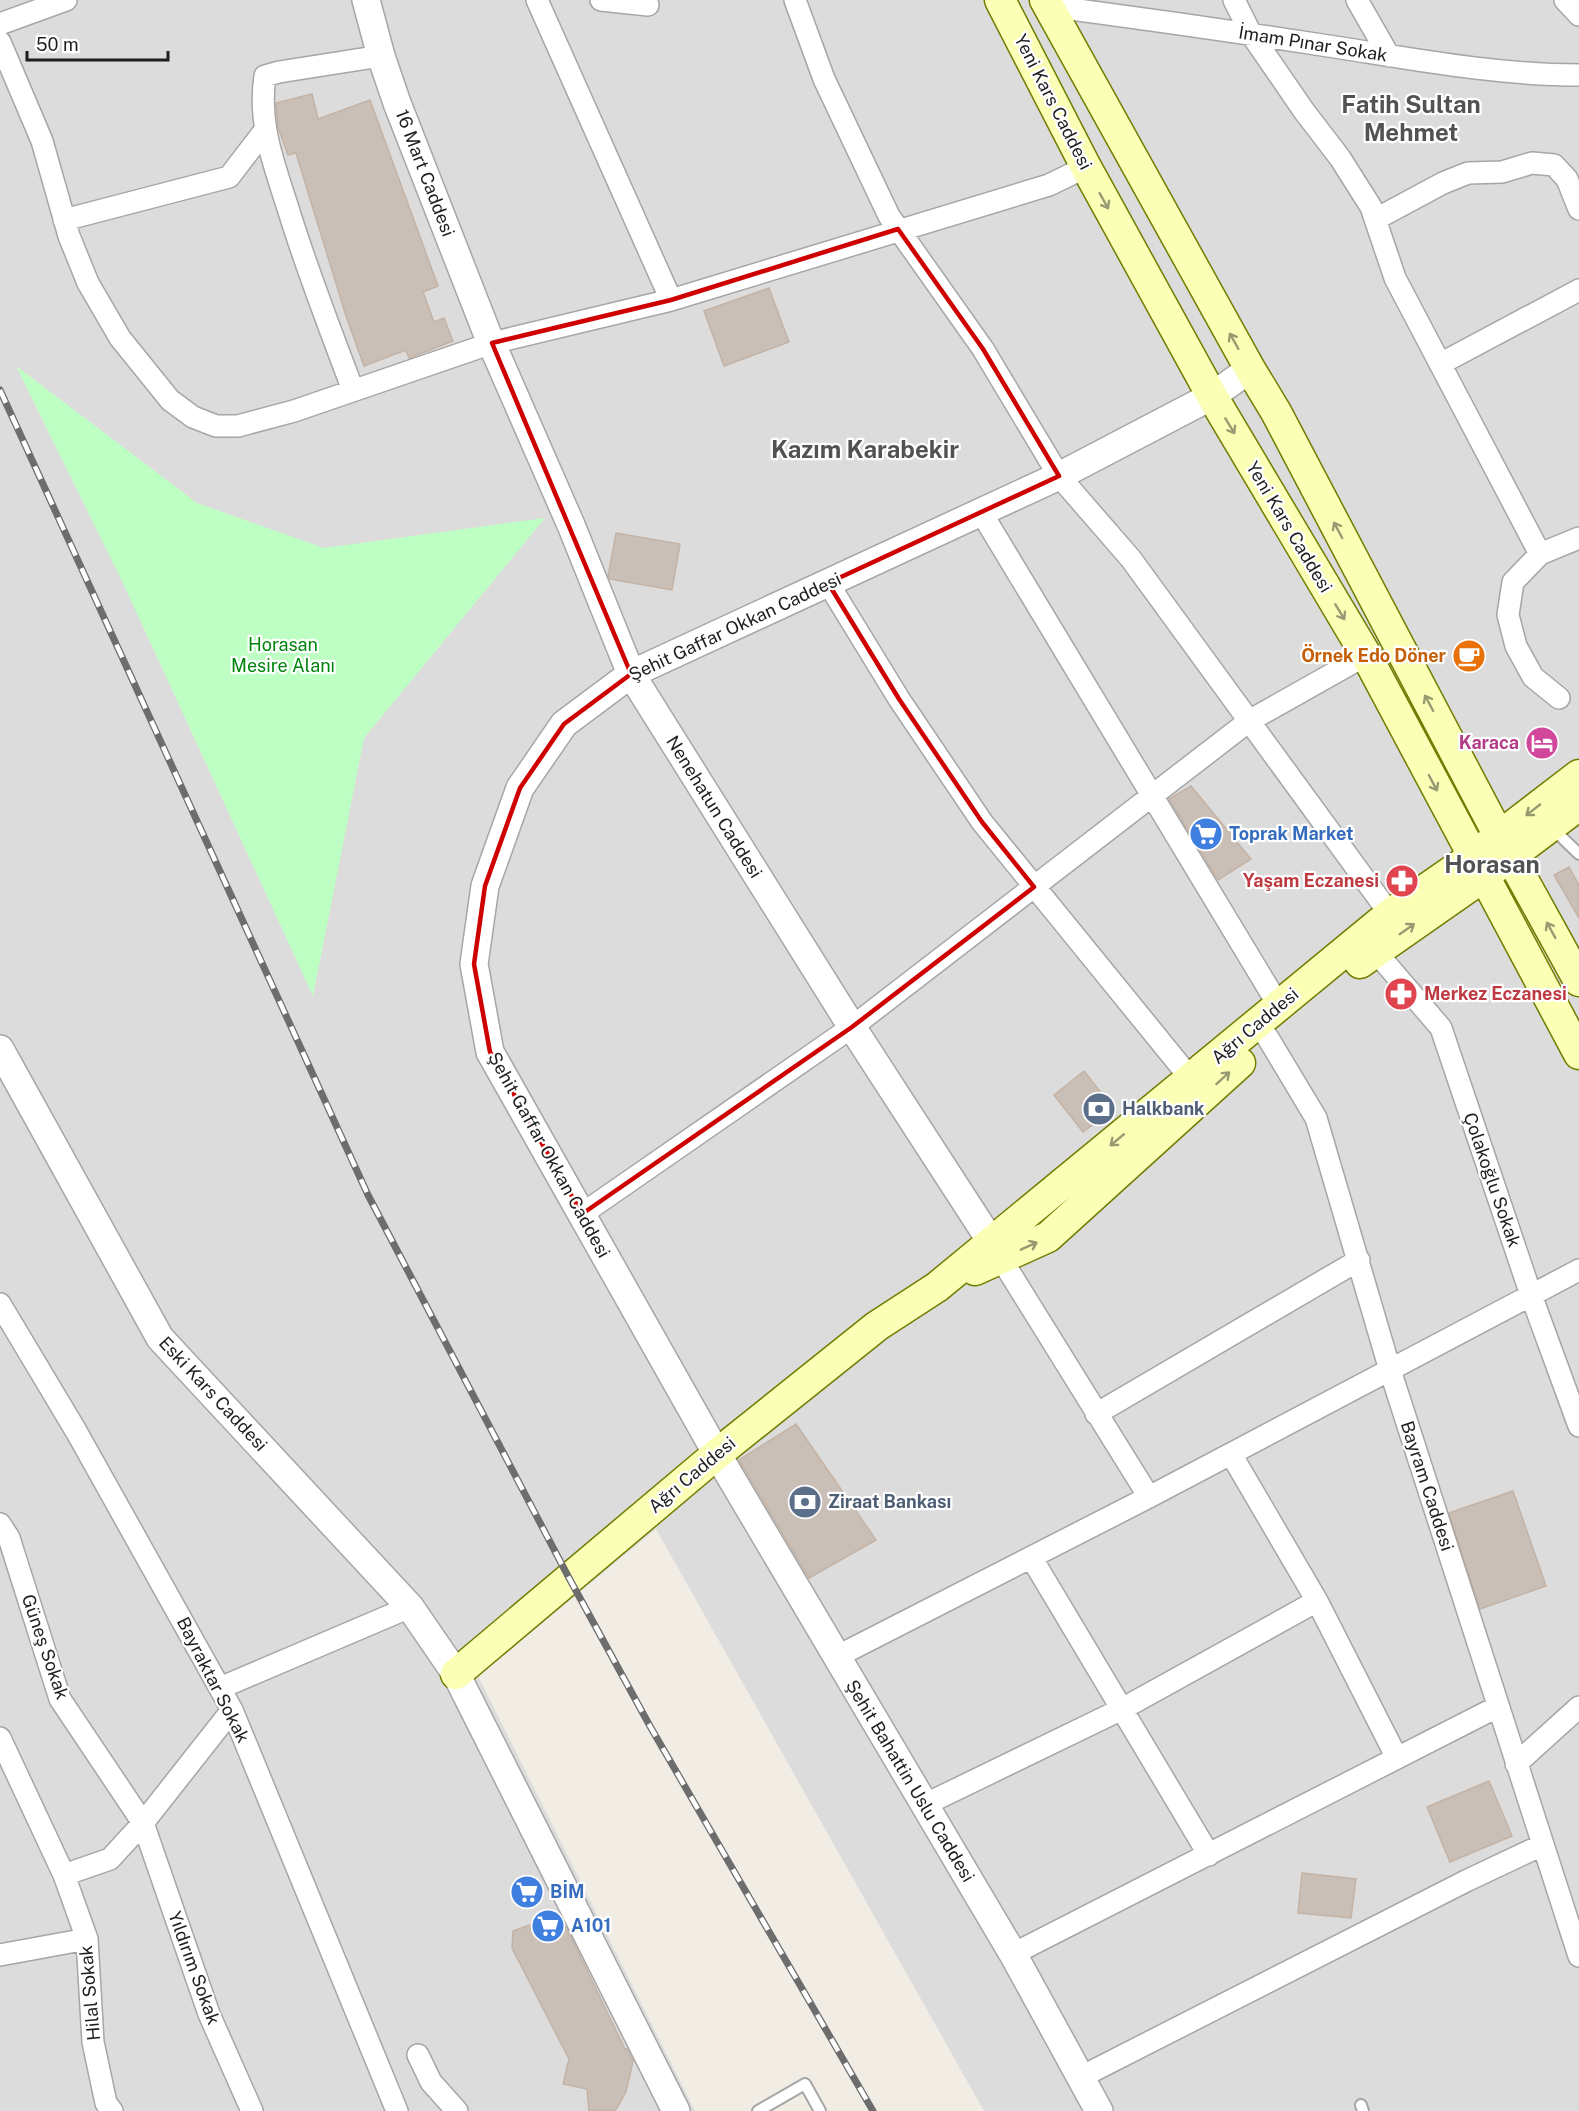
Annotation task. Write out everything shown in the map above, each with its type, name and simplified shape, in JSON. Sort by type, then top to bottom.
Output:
[{"type":"main road","name":"Yeni Kars Caddesi","points":[[1000,0],[1086,167],[1212,396],[1366,656],[1579,1054]]},
{"type":"main road","points":[[1046,3],[1250,369],[1282,422],[1505,847],[1579,981]]},
{"type":"main road","name":"Ağrı Caddesi","points":[[456,1674],[717,1454],[877,1326],[996,1251],[1191,1079],[1268,1023],[1375,951],[1505,847],[1579,774]]},
{"type":"main road","name":"Ağrı Caddesi","points":[[1505,847],[1551,827],[1579,805]]},
{"type":"main road","name":"Ağrı Caddesi","points":[[996,1251],[1048,1237],[1268,1023],[1390,915],[1478,867]]},
{"type":"street","points":[[0,24],[66,0]]},
{"type":"street","name":"16 Mart Caddesi","points":[[366,0],[397,103],[492,343]]},
{"type":"street","points":[[537,0],[671,300]]},
{"type":"street","points":[[601,0],[648,4]]},
{"type":"street","points":[[795,0],[824,79],[889,216],[983,349],[1059,476],[1131,559],[1390,915]]},
{"type":"street","points":[[1234,0],[1251,34],[1340,158],[1371,207],[1395,278],[1540,554]]},
{"type":"street","points":[[1357,0],[1389,56]]},
{"type":"street","points":[[1565,0],[1579,15]]},
{"type":"street","name":"İmam Pınar Sokak","points":[[1046,3],[1389,56],[1539,75],[1579,75]]},
{"type":"street","points":[[0,42],[42,141],[69,236],[88,283],[120,338],[170,400],[193,417],[216,426],[238,426],[294,411],[492,343],[671,300],[898,229],[1049,185],[1086,167]]},
{"type":"street","points":[[353,390],[297,237],[265,130],[262,98],[265,76],[381,56]]},
{"type":"street","points":[[64,220],[229,177],[265,130]]},
{"type":"street","points":[[1376,219],[1443,183],[1468,173],[1502,172],[1532,163],[1554,165],[1567,179],[1579,209]]},
{"type":"street","points":[[1440,364],[1579,290]]},
{"type":"street","name":"Nenehatun Caddesi","points":[[492,343],[571,525],[631,674],[852,1027],[996,1251]]},
{"type":"street","name":"Şehit Gaffar Okkan Caddesi","points":[[717,1454],[490,1052],[474,964],[485,886],[520,788],[564,724],[631,674],[1059,476],[1212,396],[1250,369]]},
{"type":"street","name":"Bayram Caddesi","points":[[981,512],[1153,796],[1316,1118],[1390,1370],[1579,1956]]},
{"type":"street","points":[[1559,698],[1533,677],[1516,646],[1508,615],[1513,582],[1540,554],[1579,538]]},
{"type":"street","points":[[828,582],[899,699],[982,822],[1191,1079]]},
{"type":"street","points":[[582,1214],[852,1027],[1249,722],[1366,656]]},
{"type":"street","name":"Çolakoğlu Sokak","points":[[1375,951],[1441,1028],[1531,1295],[1579,1426]]},
{"type":"street","name":"Eski Kars Caddesi","points":[[0,1049],[160,1338],[410,1607],[456,1674],[676,2111]]},
{"type":"street","points":[[996,1251],[1149,1497]]},
{"type":"street","points":[[1096,1414],[1359,1260]]},
{"type":"street","points":[[836,1658],[1149,1497],[1579,1270]]},
{"type":"street","name":"Bayraktar Sokak","points":[[0,1304],[81,1441],[232,1710],[397,2111]]},
{"type":"street","name":"Şehit Bahattin Uslu Caddesi","points":[[717,1454],[1013,1954],[1099,2111]]},
{"type":"street","points":[[1231,1454],[1317,1601],[1397,1758]]},
{"type":"street","name":"Güneş Sokak","points":[[0,1524],[9,1538],[60,1699],[143,1823]]},
{"type":"street","points":[[1031,1557],[1209,1855]]},
{"type":"street","points":[[924,1805],[1122,1709],[1317,1601]]},
{"type":"street","points":[[220,1688],[410,1607]]},
{"type":"street","points":[[1013,1954],[1497,1707]]},
{"type":"street","points":[[1516,1764],[1579,1707]]},
{"type":"street","points":[[64,1875],[110,1859],[143,1823],[232,1710]]},
{"type":"street","name":"Hilal Sokak","points":[[0,1738],[64,1875],[87,1939],[93,2042],[106,2103],[112,2111]]},
{"type":"street","name":"Yıldırım Sokak","points":[[143,1823],[209,2014],[252,2111]]},
{"type":"street","points":[[1081,2077],[1466,1881],[1542,1845]]},
{"type":"street","points":[[0,1955],[87,1939]]},
{"type":"street","points":[[418,2055],[431,2082],[457,2111]]},
{"type":"lane","points":[[1551,827],[1579,854]]},
{"type":"lane","points":[[758,2111],[805,2084],[820,2111]]},
{"type":"highlighted area","points":[[898,229],[983,349],[1059,476],[828,583],[899,699],[982,822],[1034,887],[852,1027],[582,1214],[490,1052],[474,964],[485,886],[520,788],[564,724],[631,674],[492,343],[671,300]]},
{"type":"shaded area","points":[[0,0],[1579,0],[1579,2111],[984,2111],[656,1529],[478,1676],[695,2111],[0,2111]]},
{"type":"green space","name":"Horasan Mesire Alanı","points":[[16,366],[197,503],[324,548],[545,518],[364,738],[313,996],[122,581]]},
{"type":"building","points":[[312,94],[318,119],[370,100],[438,286],[423,292],[434,322],[444,318],[453,341],[409,358],[406,350],[364,366],[346,316],[296,153],[288,155],[278,127],[276,103]]},
{"type":"building","points":[[769,288],[789,342],[724,366],[704,311]]},
{"type":"building","points":[[616,533],[680,544],[672,590],[610,579],[608,576]]},
{"type":"building","points":[[1191,786],[1251,859],[1218,880],[1169,799]]},
{"type":"building","points":[[1569,867],[1579,885],[1579,918],[1554,875]]},
{"type":"building","points":[[1084,1071],[1114,1109],[1083,1132],[1054,1095]]},
{"type":"building","points":[[796,1424],[876,1540],[809,1578],[739,1460]]},
{"type":"building","points":[[1513,1491],[1546,1586],[1480,1609],[1449,1513]]},
{"type":"building","points":[[1489,1781],[1512,1836],[1450,1862],[1427,1807]]},
{"type":"building","points":[[1302,1873],[1356,1879],[1351,1918],[1298,1913]]},
{"type":"building","points":[[548,1918],[566,1927],[633,2061],[626,2092],[615,2111],[589,2111],[587,2089],[563,2084],[569,2059],[512,1948],[513,1931]]},
{"type":"railway","points":[[0,390],[368,1195],[569,1578],[651,1728],[873,2111]]},
{"type":"place","name":"Örnek Edo Döner","points":[[1469,656]]},
{"type":"place","name":"Karaca","points":[[1542,743]]},
{"type":"place","name":"Toprak Market","points":[[1206,834]]},
{"type":"place","name":"Yaşam Eczanesi","points":[[1402,881]]},
{"type":"place","name":"Merkez Eczanesi","points":[[1401,994]]},
{"type":"place","name":"Halkbank","points":[[1099,1109]]},
{"type":"place","name":"Ziraat Bankası","points":[[805,1502]]},
{"type":"place","name":"BİM","points":[[527,1892]]},
{"type":"place","name":"A101","points":[[548,1926]]},
{"type":"district","name":"Fatih Sultan Mehmet","points":[[1411,119]]},
{"type":"district","name":"Kazım Karabekir","points":[[865,450]]},
{"type":"district","name":"Horasan","points":[[1492,865]]}]
